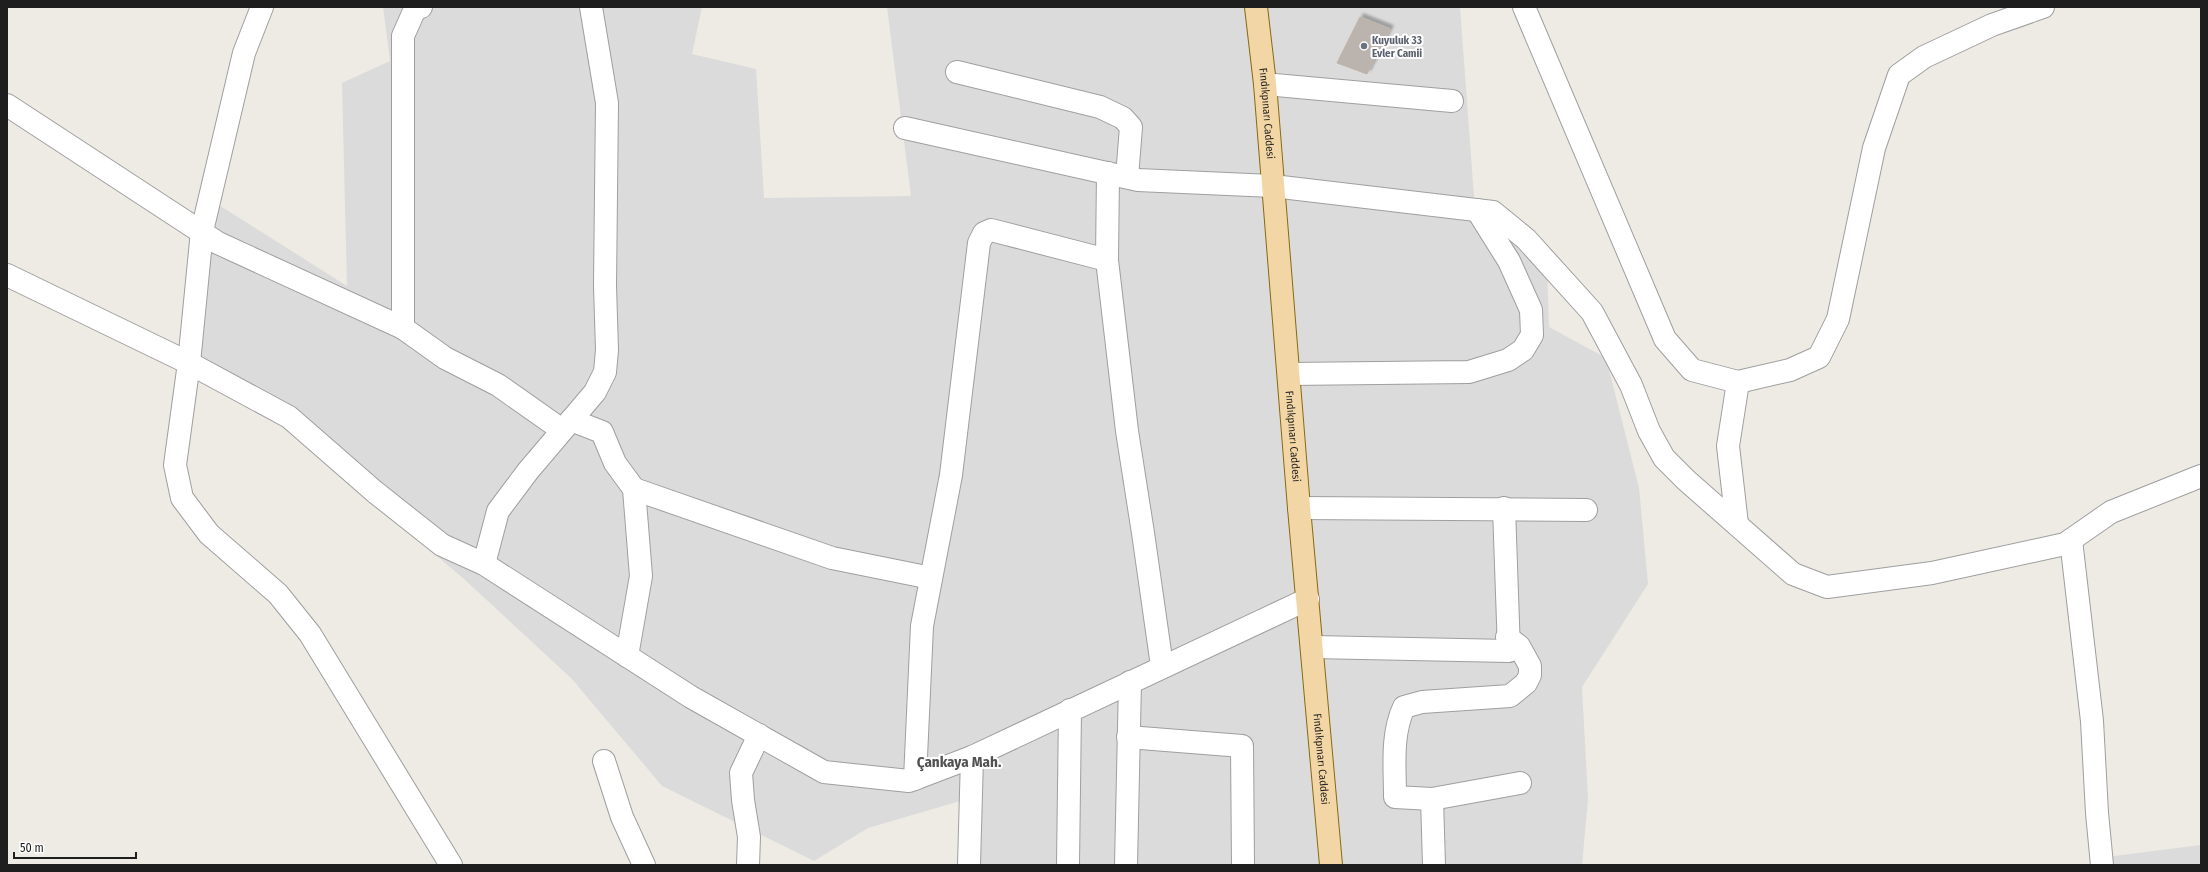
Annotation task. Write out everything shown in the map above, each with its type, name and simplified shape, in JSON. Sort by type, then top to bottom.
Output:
[{"type":"main road","name":"Fındıkpınarı Caddesi","points":[[1256,7],[1265,84],[1299,508],[1313,646],[1331,865]]},
{"type":"street","points":[[262,7],[244,53],[202,231],[189,362],[174,465],[182,498],[209,534],[278,594],[310,634],[451,865]]},
{"type":"street","points":[[403,328],[403,36],[415,9],[421,7]]},
{"type":"street","points":[[484,564],[498,511],[528,471],[595,392],[605,372],[607,350],[605,286],[607,103],[591,7]]},
{"type":"street","points":[[1524,7],[1665,339],[1692,370],[1738,382],[1790,370],[1819,357],[1838,319],[1874,148],[1900,75],[1924,58],[1937,51],[1992,25],[2043,7]]},
{"type":"street","points":[[957,72],[1100,107],[1123,118],[1131,127],[1117,175],[1107,260],[1127,431],[1144,533],[1162,666]]},
{"type":"street","points":[[1265,84],[1452,101]]},
{"type":"street","points":[[7,105],[202,231],[218,243],[403,328],[444,358],[498,385],[567,425],[602,432],[614,463],[634,489],[641,576],[627,656]]},
{"type":"street","points":[[905,128],[1138,180],[1273,186],[1493,212],[1526,239],[1592,312],[1631,385],[1649,431],[1664,458],[1686,480],[1793,574],[1827,587],[1932,573],[2065,544],[2111,512],[2201,476]]},
{"type":"street","points":[[1289,374],[1469,372],[1508,360],[1523,350],[1532,335],[1531,310],[1509,261],[1477,210]]},
{"type":"street","points":[[914,779],[922,626],[951,475],[979,243],[984,233],[991,230],[1107,260]]},
{"type":"street","points":[[7,275],[189,362],[289,417],[375,492],[442,545],[484,564],[690,697],[824,772],[901,781],[914,779],[972,757],[1162,666],[1308,599]]},
{"type":"street","points":[[1737,524],[1728,446],[1738,382]]},
{"type":"street","points":[[634,489],[832,558],[931,578]]},
{"type":"street","points":[[1299,508],[1504,508],[1586,510]]},
{"type":"street","points":[[1313,646],[1508,651],[1504,508]]},
{"type":"street","points":[[2071,540],[2092,721],[2097,813],[2102,865]]},
{"type":"street","points":[[1507,637],[1519,646],[1530,666],[1530,675],[1526,683],[1510,696],[1422,702],[1404,707],[1398,718],[1395,747],[1395,797],[1432,800],[1520,783]]},
{"type":"street","points":[[1126,865],[1130,682]]},
{"type":"street","points":[[1068,865],[1070,710]]},
{"type":"street","points":[[748,865],[749,837],[743,800],[742,773],[759,735]]},
{"type":"street","points":[[1128,737],[1242,746],[1243,865]]},
{"type":"street","points":[[969,865],[972,757]]},
{"type":"street","points":[[604,761],[622,817],[644,865]]},
{"type":"street","points":[[1432,800],[1434,865]]},
{"type":"shaded area","points":[[383,7],[702,7],[692,54],[756,69],[764,198],[911,196],[887,7],[1460,7],[1475,210],[1547,267],[1549,327],[1606,358],[1639,488],[1648,584],[1582,687],[1588,799],[1582,865],[964,865],[967,799],[868,828],[814,861],[662,786],[572,679],[464,579],[191,347],[214,202],[347,286],[342,83],[390,61]]},
{"type":"shaded area","points":[[2201,845],[2201,865],[2105,865],[2098,858]]},
{"type":"building","name":"Kuyuluk 33 Evler Camii","points":[[1360,17],[1390,29],[1367,74],[1337,63]]},
{"type":"place","name":"Kuyuluk 33 Evler Camii","points":[[1364,46]]},
{"type":"district","name":"Çankaya Mah.","points":[[959,762]]}]
